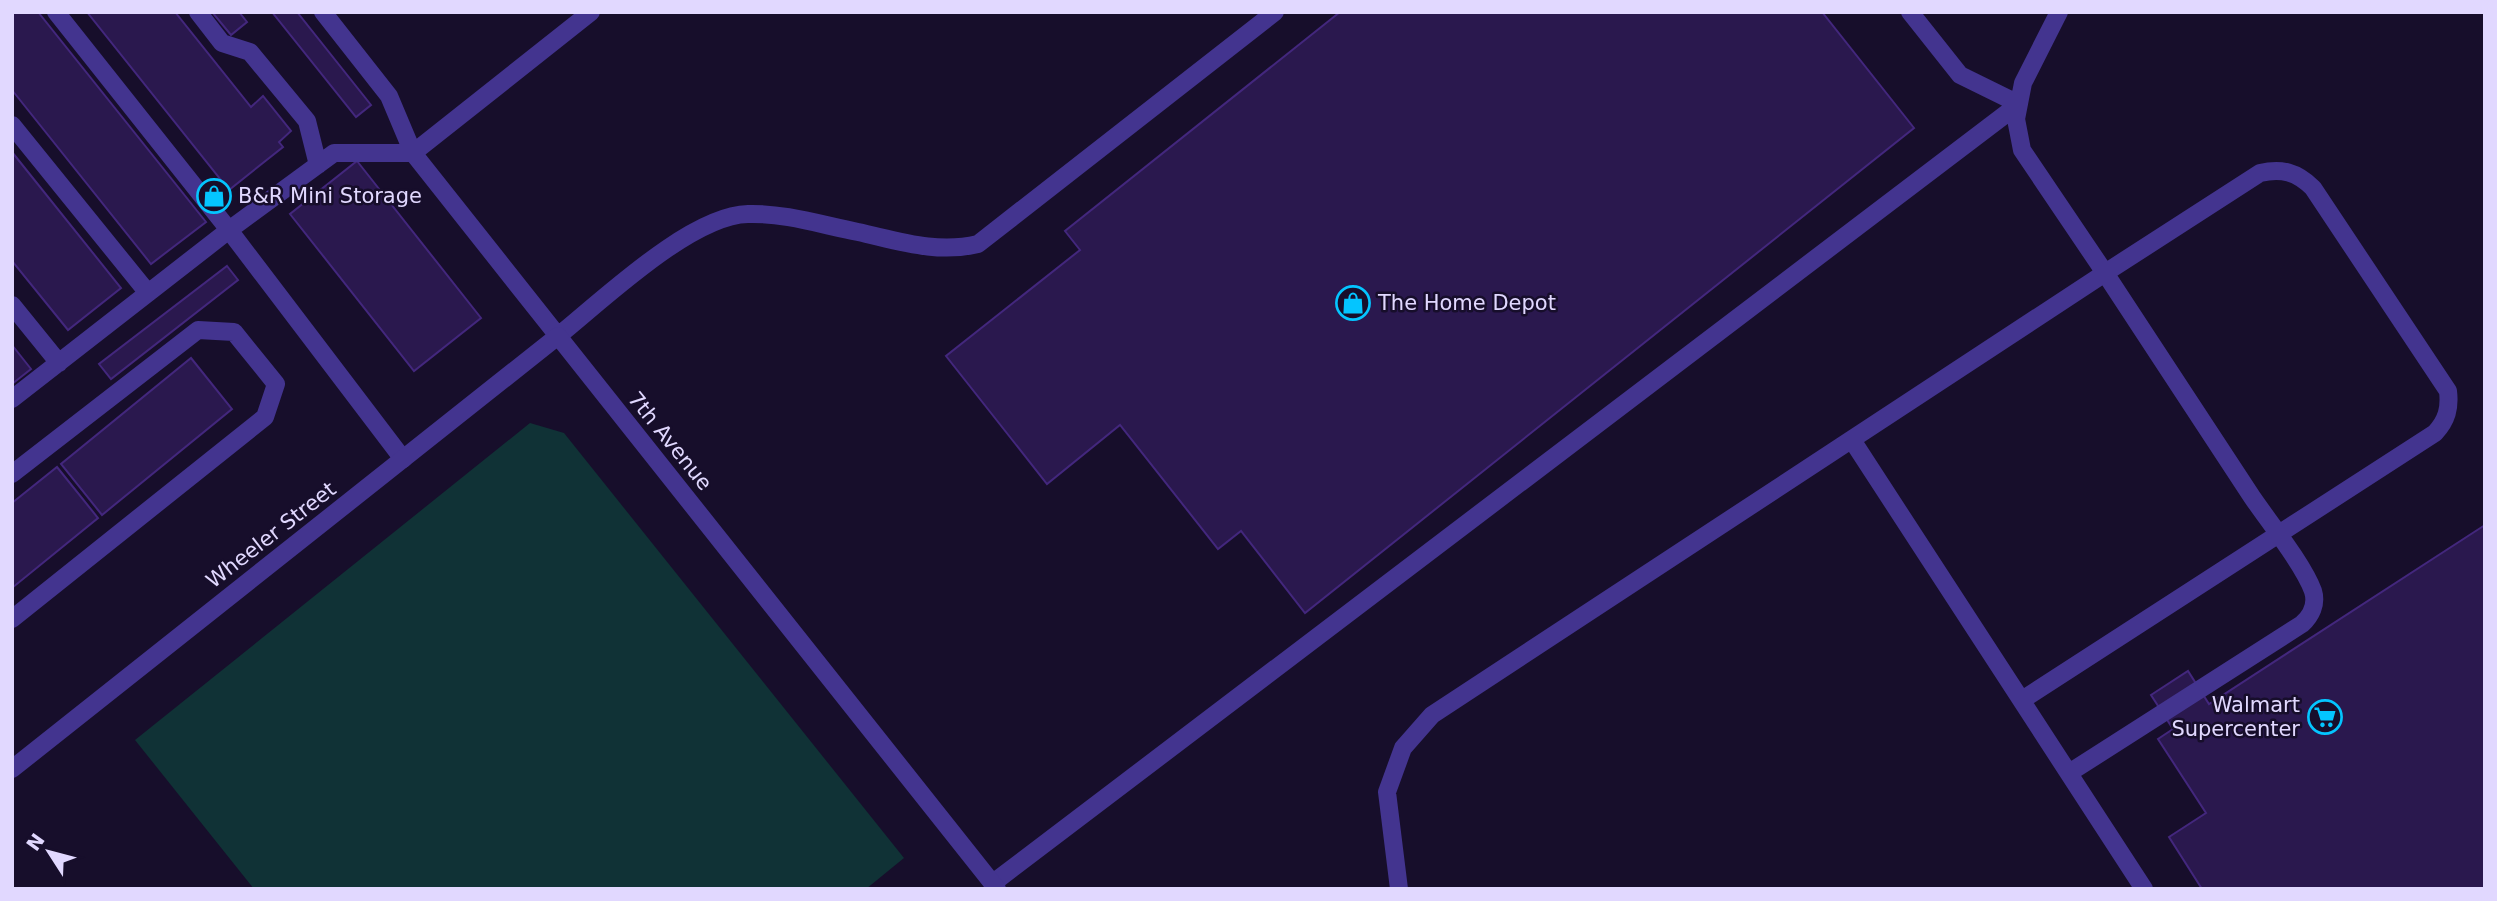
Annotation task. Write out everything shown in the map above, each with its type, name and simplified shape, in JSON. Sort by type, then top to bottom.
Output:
[{"type":"street","points":[[56,12],[229,230],[403,459]]},
{"type":"street","points":[[198,12],[222,43],[250,52],[307,121],[318,165]]},
{"type":"street","points":[[12,399],[229,230],[334,153],[413,153],[591,12]]},
{"type":"street","name":"Wheeler Street","points":[[12,769],[672,246],[706,224],[746,214],[786,217],[927,247],[953,250],[978,244],[1275,12]]},
{"type":"street","points":[[1910,12],[1960,75],[2019,104]]},
{"type":"street","points":[[2059,12],[2023,83],[2016,119],[2022,150],[2278,535],[2314,594],[2315,602],[2308,618],[2069,773]]},
{"type":"street","name":"7th Avenue","points":[[328,14],[389,96],[413,153],[995,886]]},
{"type":"street","points":[[995,886],[2019,104]]},
{"type":"street","points":[[12,125],[148,293]]},
{"type":"street","points":[[1399,889],[1387,792],[1403,748],[1432,715],[2260,173],[2275,170],[2302,178],[2313,188],[2448,391],[2448,414],[2435,433],[2022,700]]},
{"type":"street","points":[[12,305],[59,363]]},
{"type":"street","points":[[12,474],[198,330],[233,332],[276,384],[265,417],[12,619]]},
{"type":"street","points":[[1852,440],[2144,889]]},
{"type":"green space","points":[[530,423],[564,433],[904,858],[866,889],[254,889],[135,740]]},
{"type":"building","points":[[12,12],[38,12],[206,222],[151,264],[12,90]]},
{"type":"building","points":[[87,12],[175,12],[251,107],[263,96],[291,131],[279,142],[283,147],[229,190]]},
{"type":"building","points":[[212,12],[239,12],[247,22],[231,35]]},
{"type":"building","points":[[272,12],[297,12],[371,105],[356,117]]},
{"type":"building","name":"The Home Depot","points":[[1340,12],[1822,12],[1914,128],[1305,613],[1241,531],[1218,549],[1120,425],[1047,484],[946,356],[1080,250],[1065,231]]},
{"type":"building","points":[[12,152],[121,288],[68,330],[12,261]]},
{"type":"building","points":[[357,161],[481,318],[414,371],[290,214]]},
{"type":"building","points":[[227,266],[238,280],[111,379],[99,364]]},
{"type":"building","points":[[12,345],[31,369],[12,384]]},
{"type":"building","points":[[191,358],[232,409],[102,515],[61,464]]},
{"type":"building","points":[[57,467],[98,518],[12,588],[12,503]]},
{"type":"building","name":"Walmart Supercenter","points":[[2485,525],[2485,889],[2202,889],[2169,837],[2206,813],[2158,739],[2173,729],[2151,695],[2188,671],[2209,704]]},
{"type":"place","name":"B&R Mini Storage","points":[[214,196]]},
{"type":"place","name":"The Home Depot","points":[[1353,303]]},
{"type":"place","name":"Walmart Supercenter","points":[[2325,717]]}]
